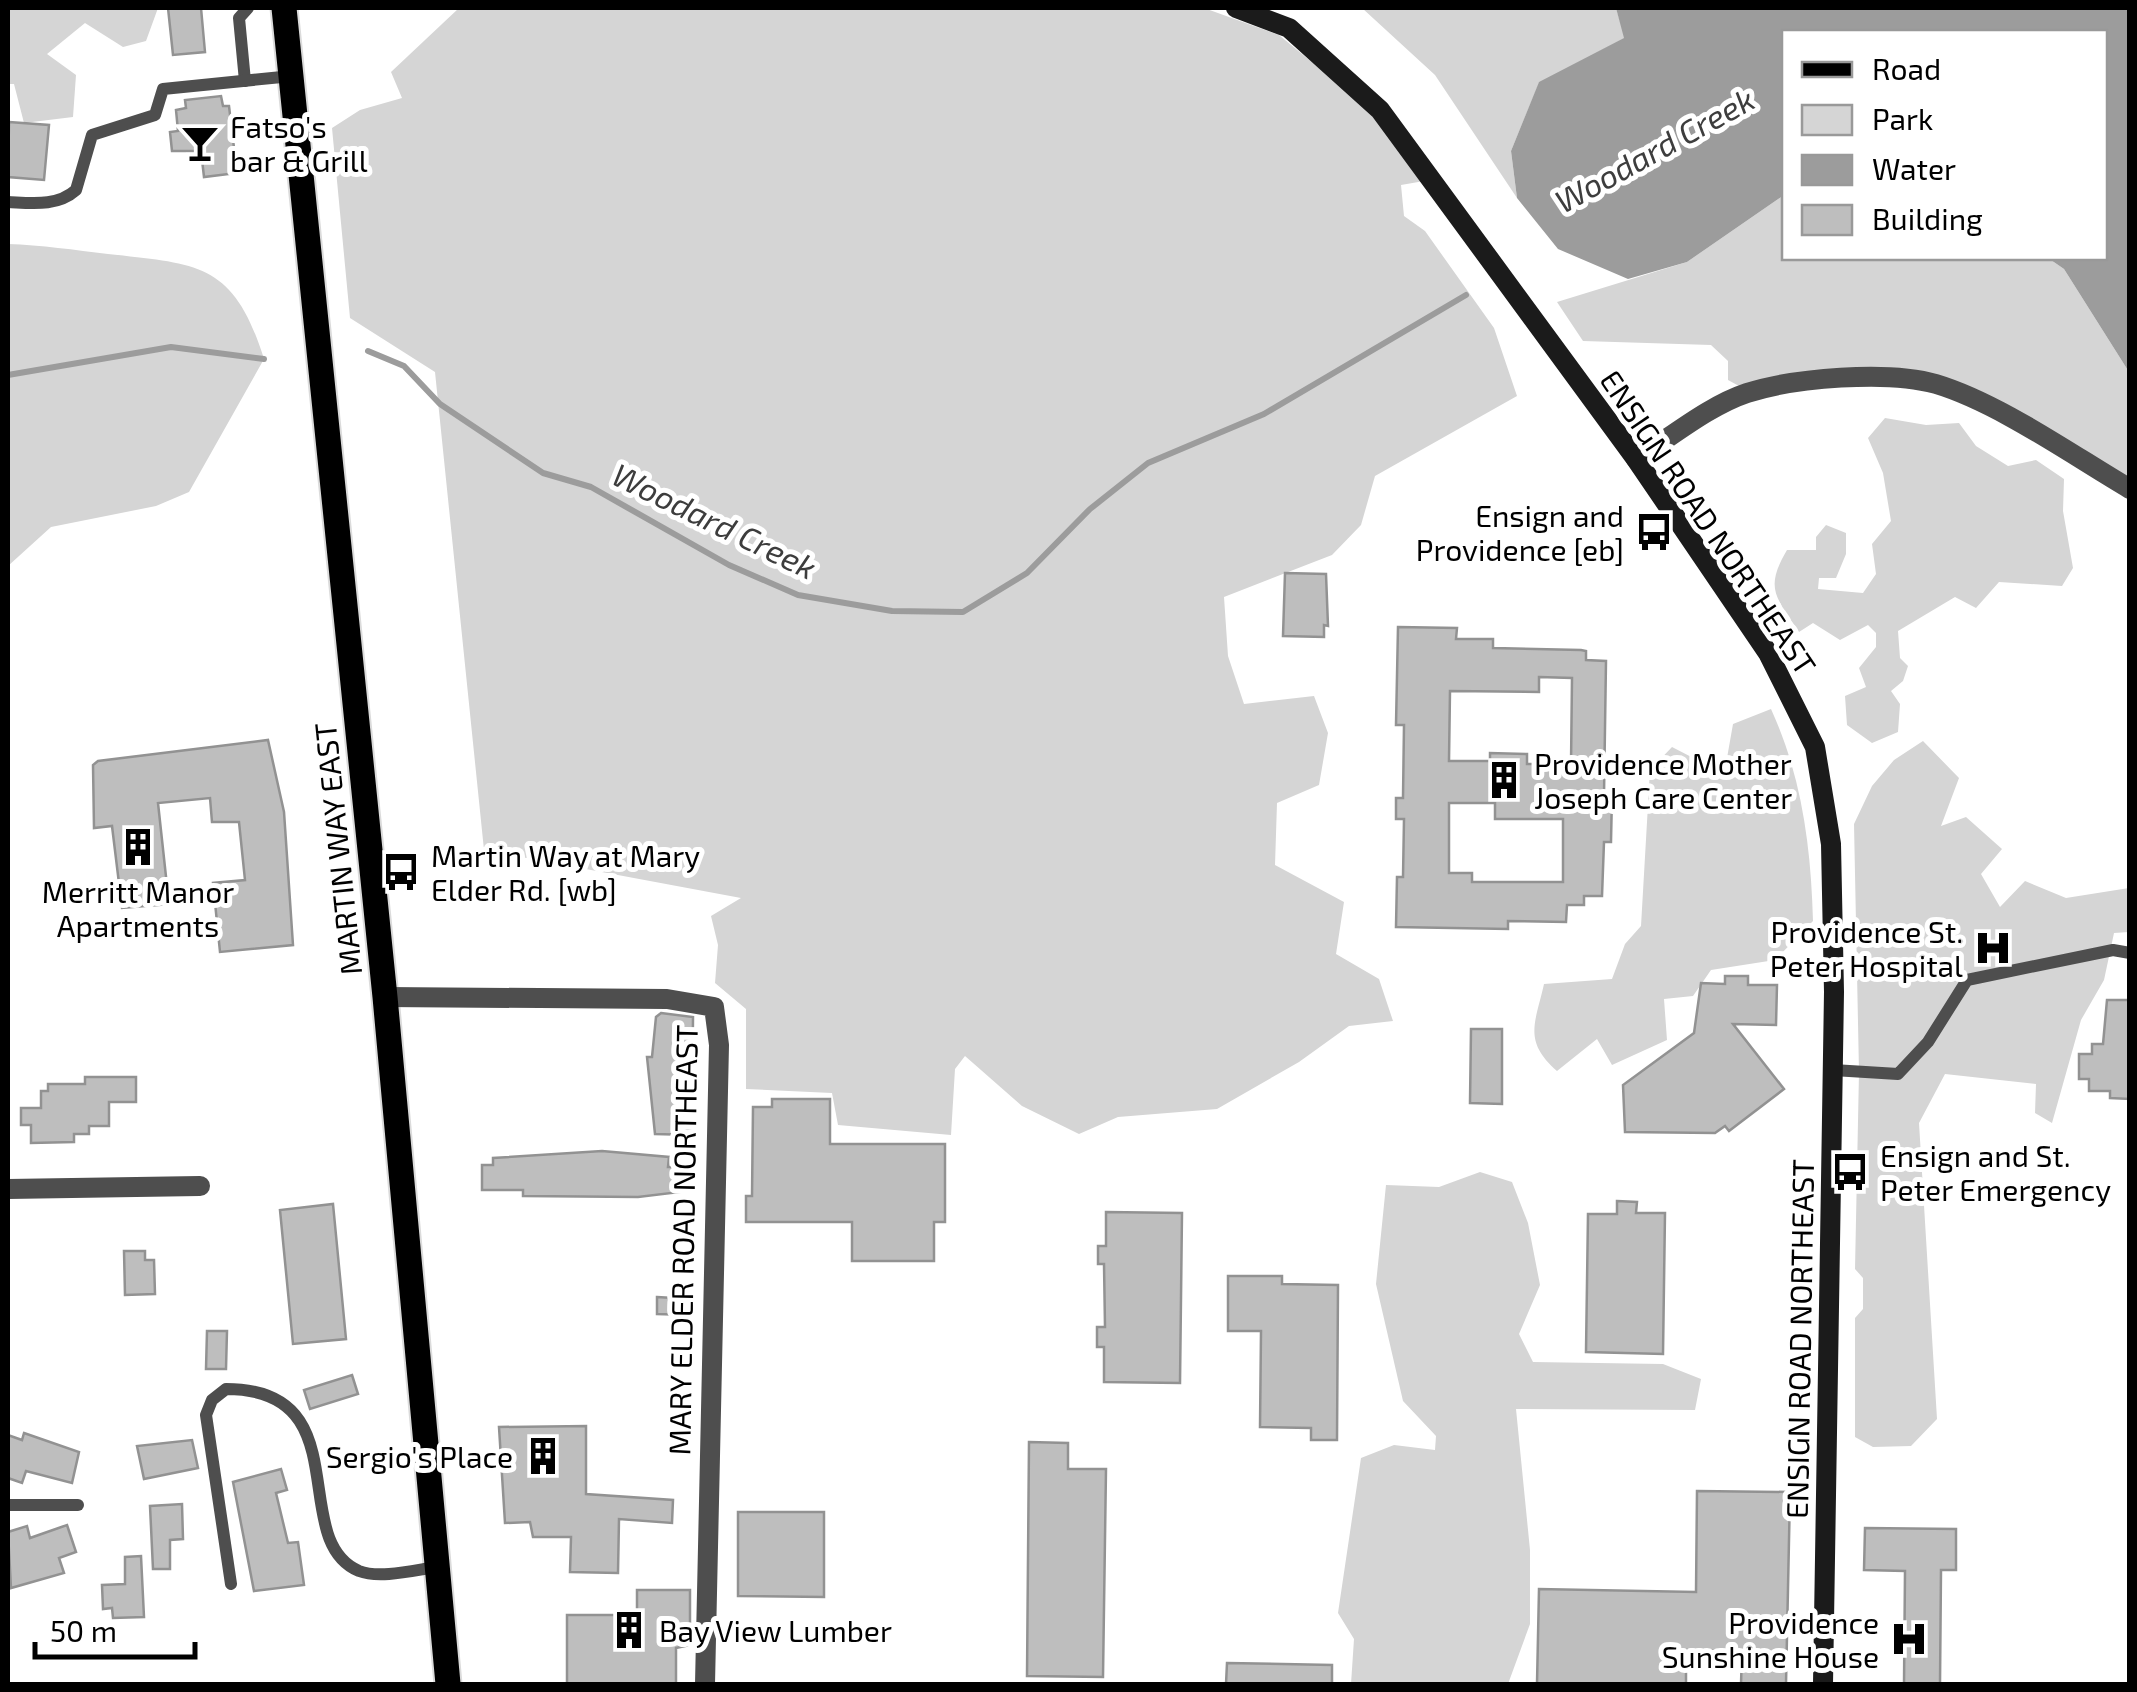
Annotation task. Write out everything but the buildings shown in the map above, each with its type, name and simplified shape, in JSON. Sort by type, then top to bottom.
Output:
[{"type":"main road","name":"MARTIN WAY EAST","points":[[284,8],[385,997],[448,1684]]},
{"type":"street","name":"ENSIGN ROAD NORTHEAST","points":[[1236,8],[1288,28],[1380,110],[1636,459],[1768,653],[1815,748],[1831,844],[1833,1070],[1824,1684]]},
{"type":"street","points":[[1636,459],[1750,392],[1840,378],[1897,380],[1934,383],[1966,397],[2130,490]]},
{"type":"street","name":"MARY ELDER ROAD NORTHEAST","points":[[385,997],[666,998],[714,1006],[719,1045],[705,1684]]},
{"type":"street","points":[[8,1189],[200,1186]]},
{"type":"lane","points":[[246,82],[239,18],[248,8]]},
{"type":"lane","points":[[8,202],[39,203],[70,196],[76,190],[92,135],[154,115],[164,89],[292,76]]},
{"type":"lane","points":[[1833,1070],[1898,1074],[1928,1042],[1967,980],[2114,950],[2130,953]]},
{"type":"lane","points":[[231,1584],[206,1415],[212,1400],[226,1389],[264,1392],[299,1418],[309,1438],[322,1506],[342,1557],[360,1571],[437,1568]]},
{"type":"lane","points":[[8,1504],[78,1505]]},
{"type":"green space","points":[[8,8],[158,8],[146,41],[123,47],[85,23],[47,54],[76,75],[73,117],[24,123],[14,84],[8,84]]},
{"type":"green space","points":[[459,8],[1204,8],[1279,35],[1365,106],[1424,181],[1401,185],[1404,216],[1425,231],[1494,328],[1517,396],[1375,476],[1361,525],[1332,555],[1224,597],[1228,656],[1244,704],[1314,696],[1328,733],[1319,785],[1277,803],[1275,865],[1344,902],[1336,954],[1379,979],[1393,1021],[1349,1026],[1299,1062],[1217,1109],[1118,1117],[1079,1134],[1022,1106],[965,1056],[955,1069],[951,1135],[838,1125],[832,1093],[746,1089],[746,1009],[715,983],[718,945],[711,916],[741,898],[484,850],[435,372],[350,318],[332,128],[360,110],[402,98],[391,72]]},
{"type":"green space","points":[[1362,8],[1616,8],[1625,38],[1539,83],[1511,151],[1517,198],[1435,75]]},
{"type":"green space","points":[[1782,196],[1782,260],[2051,260],[2064,269],[2129,372],[2129,489],[1966,397],[1840,378],[1750,392],[1728,380],[1728,361],[1711,345],[1583,341],[1557,302],[1687,262]]},
{"type":"green space","points":[[8,244],[167,261],[209,274],[240,304],[264,359],[189,492],[156,506],[51,527],[8,566]]},
{"type":"green space","points":[[1885,418],[1926,425],[1959,423],[1976,446],[2008,466],[2036,460],[2064,479],[2063,511],[2073,568],[2062,586],[1999,582],[1976,608],[1955,597],[1898,631],[1900,658],[1908,666],[1903,681],[1891,691],[1900,704],[1898,732],[1872,743],[1847,725],[1845,696],[1866,687],[1859,668],[1876,647],[1876,633],[1868,625],[1840,640],[1813,623],[1799,632],[1779,601],[1775,584],[1787,550],[1816,550],[1816,537],[1826,525],[1846,533],[1846,554],[1836,578],[1819,578],[1818,589],[1863,593],[1876,574],[1872,544],[1891,521],[1883,473],[1868,438]]},
{"type":"green space","points":[[1771,709],[1790,760],[1803,813],[1813,921],[1775,960],[1711,970],[1693,996],[1664,999],[1667,1040],[1612,1065],[1597,1039],[1557,1071],[1539,1050],[1534,1031],[1544,984],[1612,979],[1625,944],[1641,926],[1650,770],[1672,747],[1703,763],[1727,758],[1733,724]]},
{"type":"green space","points":[[1923,741],[1959,778],[1941,826],[1966,817],[2002,849],[1981,874],[2000,907],[2025,881],[2066,898],[2129,888],[2129,932],[2114,933],[2104,980],[2081,1020],[2052,1123],[2035,1113],[2036,1084],[1945,1074],[1919,1123],[1937,1419],[1911,1446],[1873,1447],[1855,1437],[1855,1318],[1863,1309],[1863,1278],[1855,1269],[1859,1072],[1854,824],[1872,786],[1894,760]]},
{"type":"green space","points":[[1480,1172],[1512,1182],[1528,1223],[1540,1285],[1519,1334],[1533,1362],[1663,1364],[1701,1379],[1695,1410],[1516,1409],[1530,1550],[1530,1624],[1508,1684],[1351,1684],[1354,1639],[1338,1613],[1361,1458],[1394,1445],[1435,1450],[1436,1436],[1403,1401],[1376,1284],[1386,1185],[1439,1187]]},
{"type":"water","points":[[1616,8],[2129,8],[2129,372],[2064,269],[2051,260],[2107,260],[2107,30],[1782,30],[1782,196],[1687,262],[1628,279],[1558,249],[1517,198],[1511,151],[1539,82],[1624,38]]},
{"type":"waterway","name":"Woodard Creek","points":[[368,351],[404,366],[440,404],[543,473],[591,487],[729,565],[798,595],[892,611],[963,612],[1027,573],[1090,509],[1148,463],[1264,414],[1466,295]]},
{"type":"waterway","name":"Woodard Creek","points":[[8,375],[171,347],[264,359]]},
{"type":"place","name":"Fatso's bar & Grill","points":[[200,143]]},
{"type":"place","name":"Ensign and Providence [eb]","points":[[1654,532]]},
{"type":"place","name":"Providence Mother Joseph Care Center","points":[[1504,780]]},
{"type":"place","name":"Merritt Manor Apartments","points":[[138,847]]},
{"type":"place","name":"Martin Way at Mary Elder Rd. [wb]","points":[[401,872]]},
{"type":"place","name":"Providence St. Peter Hospital","points":[[1993,948]]},
{"type":"place","name":"Ensign and St. Peter Emergency","points":[[1850,1172]]},
{"type":"place","name":"Sergio's Place","points":[[543,1456]]},
{"type":"place","name":"Bay View Lumber","points":[[629,1630]]},
{"type":"place","name":"Providence Sunshine House","points":[[1909,1639]]}]
